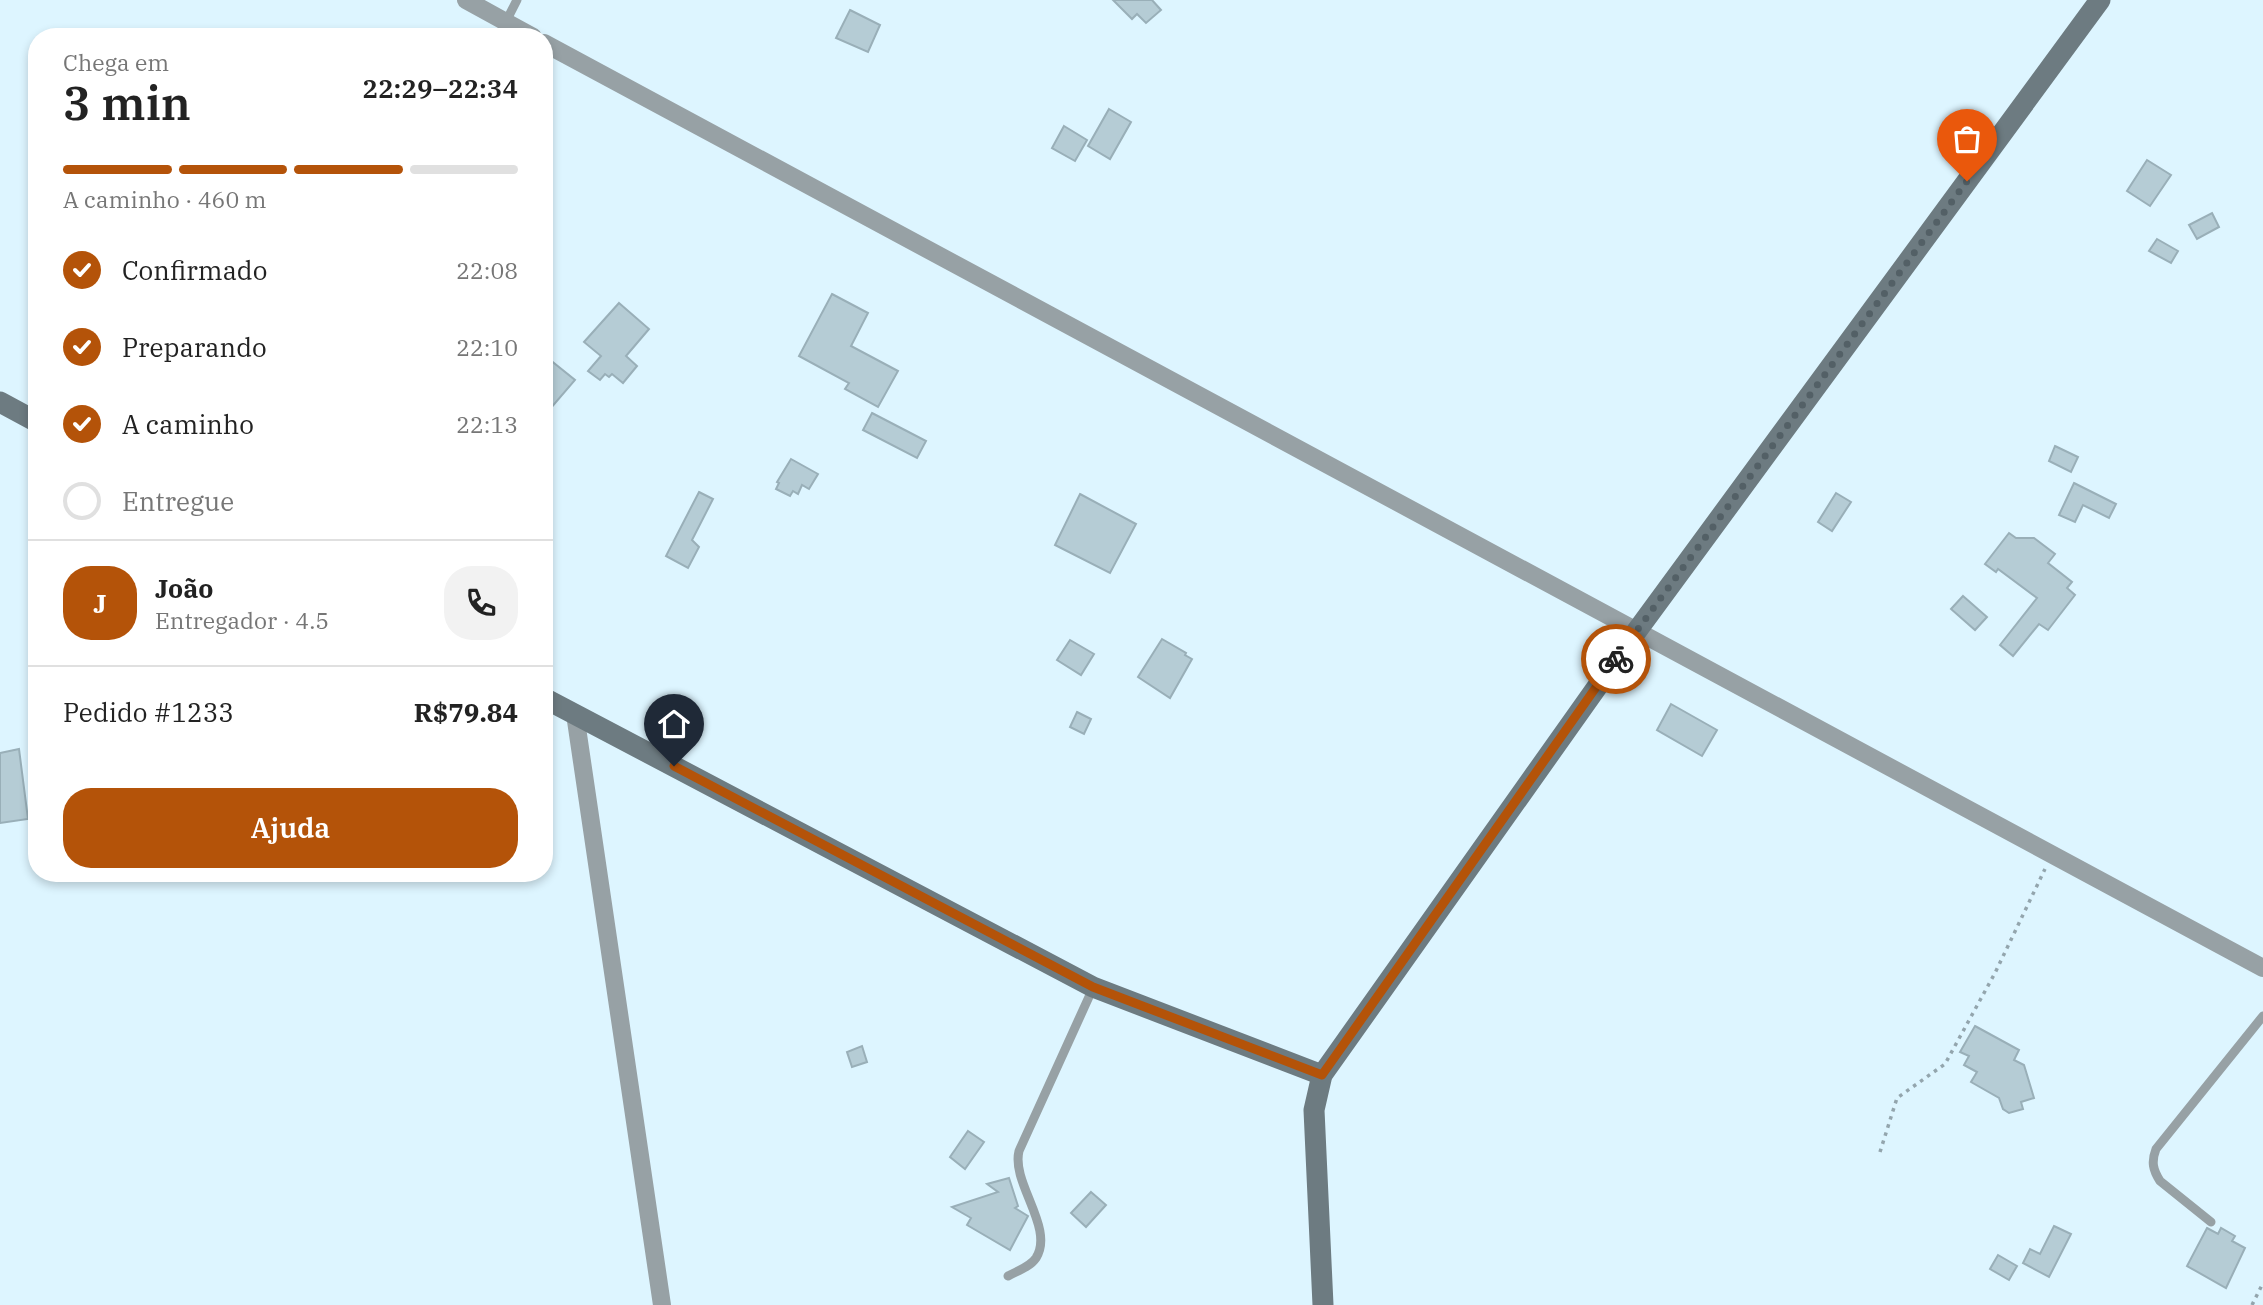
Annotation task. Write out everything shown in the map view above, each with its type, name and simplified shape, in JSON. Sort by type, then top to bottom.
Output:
[{"type":"street","points":[[466,0],[500,28]]},
{"type":"street","points":[[1324,1305],[1314,1110],[1322,1075],[1636,632],[2099,0]]},
{"type":"street","points":[[553,48],[2263,968]]},
{"type":"street","points":[[0,402],[28,417]]},
{"type":"street","points":[[553,703],[1093,987],[1322,1075]]},
{"type":"street","points":[[575,714],[663,1305]]},
{"type":"lane","points":[[502,28],[517,0]]},
{"type":"lane","points":[[1008,1276],[1032,1262],[1039,1248],[1038,1224],[1017,1165],[1019,1151],[1093,987]]},
{"type":"lane","points":[[2211,1222],[2160,1181],[2152,1160],[2156,1149],[2263,1016]]},
{"type":"path","points":[[1880,1152],[1897,1098],[1945,1064],[1995,973],[2052,855]]},
{"type":"path","points":[[2252,1305],[2263,1283]]},
{"type":"building","points":[[1113,0],[1152,0],[1161,10],[1146,23],[1137,14],[1132,19]]},
{"type":"building","points":[[850,10],[880,25],[868,52],[836,38]]},
{"type":"building","points":[[1109,109],[1131,122],[1110,159],[1088,146]]},
{"type":"building","points":[[1064,126],[1087,140],[1075,161],[1052,148]]},
{"type":"building","points":[[2147,160],[2171,175],[2150,206],[2127,191]]},
{"type":"building","points":[[2212,213],[2219,227],[2197,239],[2189,225]]},
{"type":"building","points":[[2157,239],[2178,251],[2171,263],[2149,251]]},
{"type":"building","points":[[832,294],[868,313],[851,346],[898,371],[878,407],[845,389],[849,383],[799,356]]},
{"type":"building","points":[[619,303],[649,329],[626,356],[637,366],[623,383],[612,374],[609,377],[605,374],[600,380],[588,371],[601,356],[584,342]]},
{"type":"building","points":[[553,362],[575,380],[553,406]]},
{"type":"building","points":[[872,413],[926,441],[917,458],[863,430]]},
{"type":"building","points":[[2055,446],[2078,457],[2071,472],[2049,461]]},
{"type":"building","points":[[791,459],[818,474],[809,489],[802,485],[798,494],[793,491],[790,496],[776,489],[779,483],[777,482]]},
{"type":"building","points":[[2074,483],[2116,504],[2109,518],[2083,505],[2075,522],[2059,515]]},
{"type":"building","points":[[699,492],[713,499],[692,540],[699,547],[688,568],[666,556]]},
{"type":"building","points":[[1836,493],[1851,502],[1832,531],[1818,522]]},
{"type":"building","points":[[1080,494],[1136,524],[1110,573],[1055,545]]},
{"type":"building","points":[[2009,533],[2016,538],[2034,538],[2055,554],[2048,563],[2072,582],[2067,588],[2075,595],[2048,630],[2039,624],[2013,656],[2000,645],[2037,598],[1998,569],[1996,572],[1985,564]]},
{"type":"building","points":[[1963,596],[1987,617],[1975,630],[1951,609]]},
{"type":"building","points":[[1162,639],[1192,659],[1170,698],[1138,677]]},
{"type":"building","points":[[1070,640],[1094,654],[1081,675],[1057,660]]},
{"type":"building","points":[[1671,704],[1717,730],[1702,756],[1657,730]]},
{"type":"building","points":[[1077,712],[1091,719],[1084,734],[1070,727]]},
{"type":"building","points":[[19,749],[28,819],[0,823],[0,753]]},
{"type":"building","points":[[1975,1026],[2019,1050],[2014,1060],[2024,1065],[2034,1098],[2021,1102],[2023,1109],[2009,1113],[2003,1109],[1999,1098],[1971,1082],[1977,1072],[1964,1065],[1969,1056],[1960,1052]]},
{"type":"building","points":[[862,1046],[867,1062],[852,1067],[847,1052]]},
{"type":"building","points":[[968,1131],[984,1142],[965,1169],[950,1157]]},
{"type":"building","points":[[1009,1178],[1018,1206],[1015,1208],[1028,1216],[1010,1250],[967,1225],[971,1218],[952,1207],[998,1192],[987,1184]]},
{"type":"building","points":[[1091,1192],[1106,1205],[1086,1227],[1071,1213]]},
{"type":"building","points":[[2054,1226],[2071,1234],[2049,1277],[2023,1263],[2030,1249],[2040,1254]]},
{"type":"building","points":[[2207,1228],[2218,1234],[2221,1228],[2235,1236],[2232,1241],[2245,1248],[2226,1288],[2187,1266]]},
{"type":"building","points":[[1998,1255],[2017,1266],[2009,1280],[1990,1269]]},
{"type":"way so far","points":[[1616,659],[1967,181]]},
{"type":"route","points":[[674,766],[1093,987],[1322,1075],[1616,659]]}]
